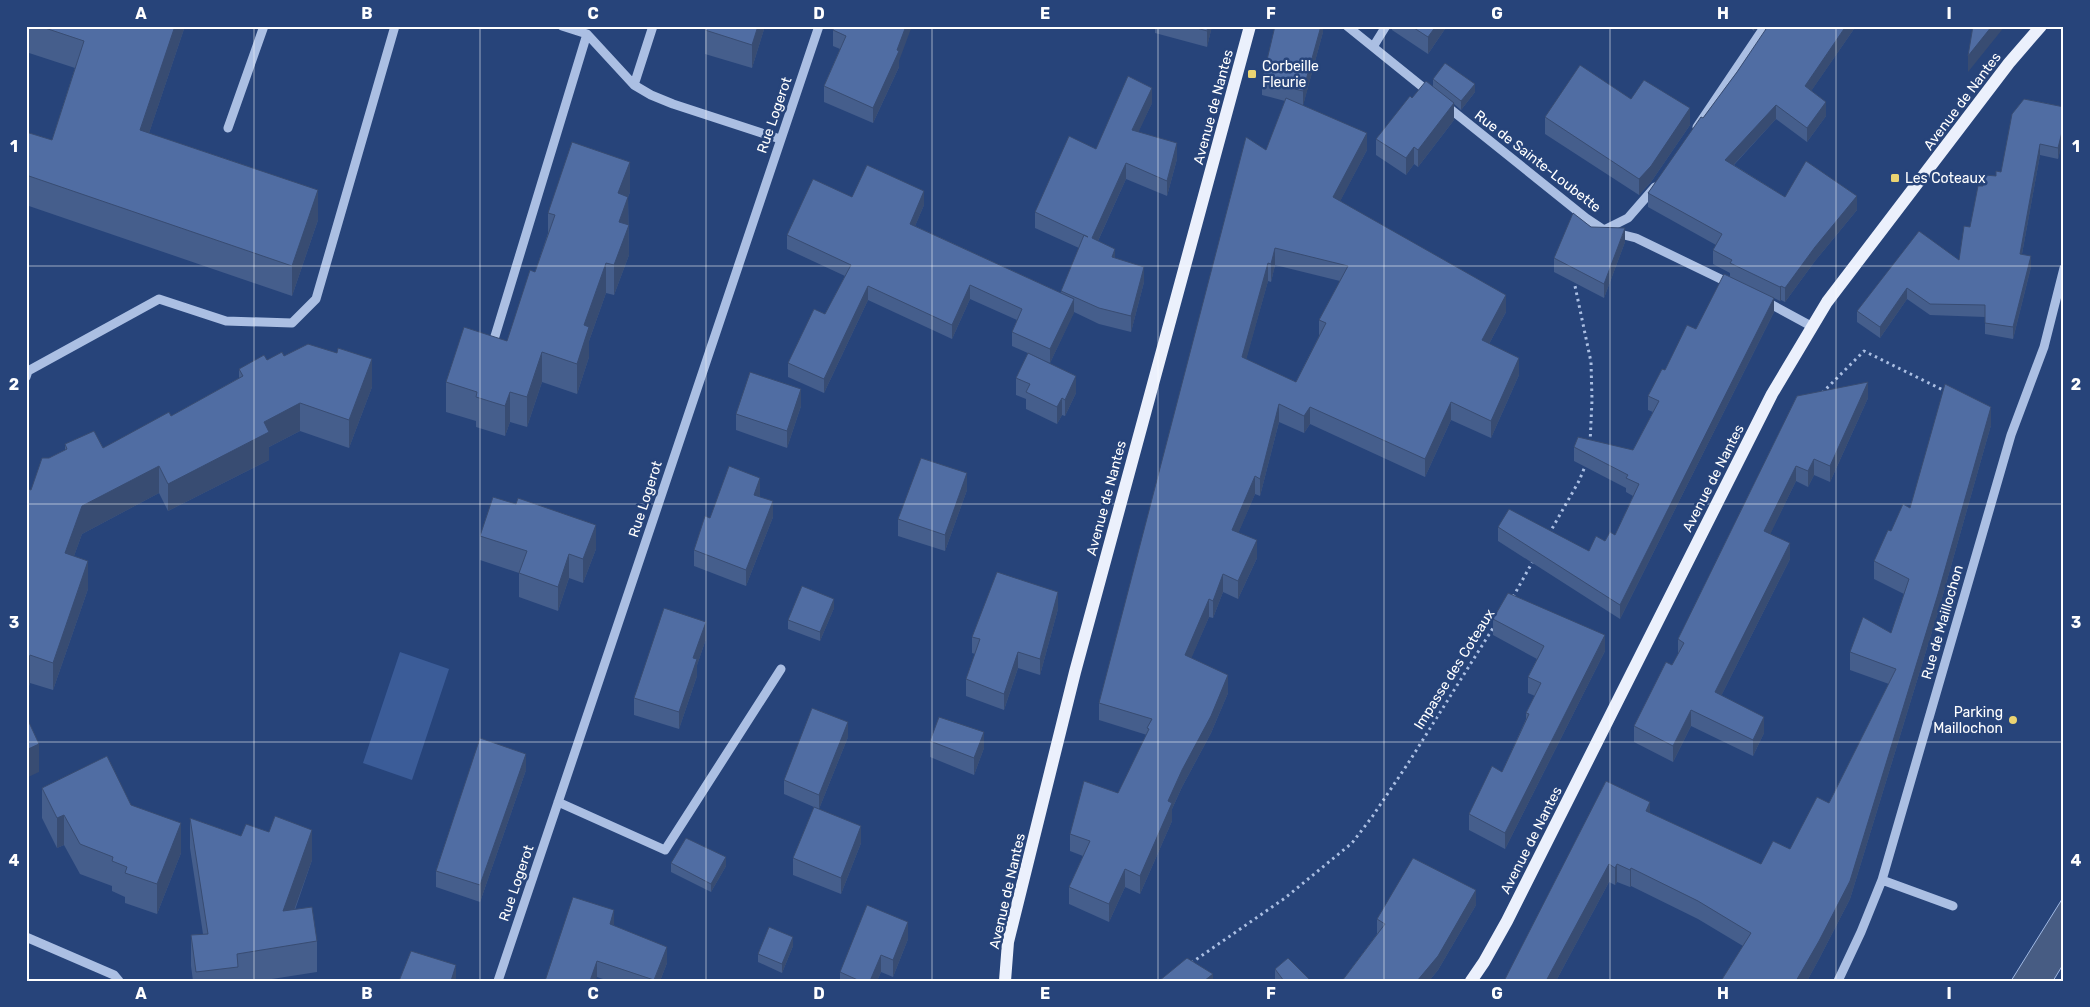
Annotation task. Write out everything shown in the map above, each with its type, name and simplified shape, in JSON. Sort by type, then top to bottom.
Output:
[{"type":"main road","name":"Avenue de Nantes","points":[[1005,981],[1008,942],[1075,672],[1250,26]]},
{"type":"main road","name":"Avenue de Nantes","points":[[1471,981],[1507,921],[1761,417],[1811,326],[1827,302],[2003,71],[2041,26]]},
{"type":"street","points":[[228,128],[264,26]]},
{"type":"street","points":[[26,377],[28,371],[159,299],[226,321],[292,323],[316,299],[394,26]]},
{"type":"street","points":[[562,26],[587,34],[634,85],[651,95],[673,104],[780,138]]},
{"type":"street","points":[[634,85],[653,26]]},
{"type":"street","name":"Rue Logerot","points":[[498,981],[819,26]]},
{"type":"street","name":"Rue de Sainte-Loubette","points":[[1346,26],[1586,218],[1604,230],[1636,238],[1743,290]]},
{"type":"street","points":[[1373,47],[1386,26]]},
{"type":"street","points":[[1691,136],[1765,26]]},
{"type":"street","points":[[492,346],[587,34]]},
{"type":"street","points":[[1604,230],[1628,218],[1661,180]]},
{"type":"street","name":"Rue de Maillochon","points":[[1838,981],[1861,932],[1882,880],[2011,435],[2044,346],[2064,268]]},
{"type":"street","points":[[1761,299],[1811,326]]},
{"type":"street","points":[[558,802],[665,850],[781,669]]},
{"type":"street","points":[[1882,880],[1953,906]]},
{"type":"street","points":[[26,937],[114,975],[119,981]]},
{"type":"path","points":[[1578,278],[1576,286],[1591,362],[1590,453]]},
{"type":"path","points":[[1818,398],[1864,351],[1949,393]]},
{"type":"path","points":[[1546,538],[1580,481],[1587,460]]},
{"type":"path","name":"Impasse des Coteaux","points":[[1509,604],[1537,555]]},
{"type":"path","name":"Impasse des Coteaux","points":[[1190,964],[1285,898],[1352,843],[1372,817],[1498,620]]},
{"type":"shaded area","points":[[400,652],[449,669],[412,780],[363,763]]},
{"type":"shaded area","points":[[2064,896],[2064,963],[2053,981],[2011,981]]},
{"type":"building","points":[[39,26],[175,26],[140,130],[318,190],[292,266],[26,175],[26,132],[52,140],[84,41]]},
{"type":"building","points":[[706,26],[758,26],[752,45],[705,30]]},
{"type":"building","points":[[834,26],[906,26],[897,50],[899,51],[873,108],[824,86],[846,36],[833,30]]},
{"type":"building","points":[[1190,26],[1208,26],[1207,31]]},
{"type":"building","points":[[1275,26],[1321,26],[1303,91],[1262,81]]},
{"type":"building","points":[[1411,26],[1436,26],[1428,37]]},
{"type":"building","points":[[1768,26],[1846,26],[1805,86],[1826,102],[1807,128],[1776,105],[1725,160],[1785,197],[1806,161],[1857,196],[1815,247],[1785,288],[1730,263],[1732,260],[1713,250],[1722,234],[1648,193],[1701,117],[1703,118],[1737,72]]},
{"type":"building","points":[[1973,26],[1992,26],[1968,56]]},
{"type":"building","points":[[1445,63],[1475,84],[1461,101],[1433,79]]},
{"type":"building","points":[[1580,65],[1631,99],[1644,80],[1690,108],[1651,166],[1639,179],[1545,117]]},
{"type":"building","points":[[1128,76],[1152,88],[1132,130],[1177,143],[1167,181],[1126,163],[1092,238],[1115,249],[1112,257],[1144,267],[1131,316],[1099,308],[1061,291],[1084,235],[1035,212],[1069,136],[1096,149]]},
{"type":"building","points":[[1426,81],[1454,103],[1418,150],[1414,147],[1406,158],[1376,139],[1410,96],[1412,98]]},
{"type":"building","points":[[1286,98],[1367,133],[1333,197],[1506,295],[1482,340],[1519,358],[1491,421],[1451,402],[1425,459],[1310,407],[1304,416],[1279,404],[1260,479],[1255,476],[1232,530],[1257,540],[1238,581],[1223,574],[1213,601],[1209,599],[1185,655],[1228,675],[1211,716],[1182,770],[1168,801],[1172,803],[1140,876],[1125,869],[1109,904],[1069,887],[1090,841],[1070,834],[1084,781],[1118,793],[1152,719],[1099,703],[1246,137],[1266,150]],"holes":[[[1275,248],[1348,266],[1319,320],[1326,323],[1296,382],[1242,357],[1268,263],[1271,264]]]},
{"type":"building","points":[[2024,99],[2064,107],[2064,124],[2058,148],[2040,144],[2020,254],[2031,256],[2013,327],[1985,323],[1985,305],[1930,304],[1907,288],[1880,327],[1857,311],[1919,231],[1959,260],[1964,226],[1970,227],[1978,186],[1983,186],[1985,175],[1996,176],[1996,171],[2001,172],[2012,114]]},
{"type":"building","points":[[572,142],[630,162],[618,193],[628,197],[619,222],[629,225],[614,265],[606,263],[584,325],[589,327],[577,364],[542,352],[527,397],[510,392],[505,406],[476,397],[477,392],[446,382],[464,327],[507,341],[530,270],[535,272],[555,215],[548,213]]},
{"type":"building","points":[[867,165],[924,191],[910,224],[1074,299],[1050,349],[1012,332],[1022,309],[970,285],[952,325],[868,286],[824,379],[788,363],[814,309],[825,314],[851,265],[787,235],[813,179],[852,197]]},
{"type":"building","points":[[1573,213],[1591,227],[1625,228],[1604,284],[1554,258]]},
{"type":"building","points":[[1724,274],[1774,298],[1620,605],[1498,527],[1509,509],[1589,551],[1596,536],[1605,541],[1610,532],[1615,535],[1639,484],[1626,478],[1628,475],[1574,447],[1578,437],[1633,450],[1659,401],[1648,396],[1662,369],[1665,370],[1687,325],[1696,329]]},
{"type":"building","points":[[308,344],[337,353],[338,348],[372,359],[349,420],[300,403],[264,422],[269,432],[168,484],[159,466],[82,506],[65,553],[88,561],[53,663],[30,655],[26,667],[26,494],[28,489],[31,490],[42,458],[49,458],[67,449],[65,444],[94,431],[103,448],[169,412],[171,416],[243,376],[239,369],[264,355],[267,360],[282,352],[284,356]]},
{"type":"building","points":[[1028,353],[1076,376],[1065,400],[1062,398],[1057,407],[1026,392],[1030,384],[1016,378]]},
{"type":"building","points":[[750,372],[801,389],[787,431],[736,414]]},
{"type":"building","points":[[1868,382],[1830,466],[1814,459],[1808,471],[1796,466],[1764,531],[1790,543],[1715,692],[1764,717],[1753,740],[1691,710],[1673,746],[1634,726],[1666,662],[1672,665],[1684,643],[1678,639],[1797,396]]},
{"type":"building","points":[[1945,384],[1991,407],[1938,594],[1850,881],[1796,981],[1721,981],[1751,933],[1698,901],[1631,868],[1630,870],[1617,864],[1615,868],[1609,864],[1546,981],[1504,981],[1606,781],[1650,802],[1646,811],[1761,864],[1773,841],[1790,849],[1817,797],[1829,803],[1896,669],[1850,652],[1863,617],[1891,633],[1909,579],[1874,561],[1888,530],[1891,531],[1903,504],[1910,508]]},
{"type":"building","points":[[921,458],[967,473],[945,535],[898,519]]},
{"type":"building","points":[[729,466],[760,478],[754,495],[773,501],[746,570],[694,550],[705,516],[710,518]]},
{"type":"building","points":[[493,497],[516,504],[518,498],[596,525],[583,559],[569,554],[558,587],[519,573],[527,551],[480,536]]},
{"type":"building","points":[[997,572],[1058,592],[1040,659],[1018,652],[1004,694],[966,679],[980,639],[972,637]]},
{"type":"building","points":[[802,586],[834,599],[820,632],[788,620]]},
{"type":"building","points":[[1508,593],[1605,635],[1505,833],[1469,814],[1492,766],[1502,772],[1529,714],[1526,713],[1541,683],[1528,677],[1544,646],[1493,619]]},
{"type":"building","points":[[664,608],[706,622],[693,658],[697,659],[679,712],[634,698]]},
{"type":"building","points":[[812,708],[848,722],[819,795],[784,780]]},
{"type":"building","points":[[26,716],[39,744],[26,750]]},
{"type":"building","points":[[939,717],[984,732],[974,758],[930,741]]},
{"type":"building","points":[[480,738],[526,754],[480,885],[436,871]]},
{"type":"building","points":[[107,756],[131,805],[181,823],[157,884],[125,873],[127,867],[112,861],[113,857],[80,844],[64,815],[57,818],[42,788]]},
{"type":"building","points":[[814,807],[861,826],[841,878],[793,858]]},
{"type":"building","points":[[275,816],[312,830],[283,911],[312,907],[317,941],[237,954],[238,967],[196,972],[191,935],[208,934],[190,818],[241,836],[246,824],[269,832]]},
{"type":"building","points":[[686,838],[726,857],[711,884],[671,863]]},
{"type":"building","points":[[1413,858],[1476,890],[1438,956],[1417,981],[1342,981],[1385,924],[1377,919]]},
{"type":"building","points":[[573,897],[614,910],[610,924],[667,947],[654,980],[597,961],[590,981],[545,981]]},
{"type":"building","points":[[867,905],[908,922],[893,960],[881,955],[870,981],[860,981],[840,972]]},
{"type":"building","points":[[769,927],[793,937],[782,964],[758,954]]},
{"type":"building","points":[[411,951],[456,965],[451,981],[399,981]]},
{"type":"building","points":[[1187,958],[1213,974],[1204,981],[1159,981]]},
{"type":"building","points":[[1288,958],[1311,981],[1284,981],[1275,969]]},
{"type":"place","name":"Corbeille Fleurie","points":[[1252,74]]},
{"type":"place","name":"Les Coteaux","points":[[1895,178]]},
{"type":"place","name":"Parking Maillochon","points":[[2013,720]]}]
